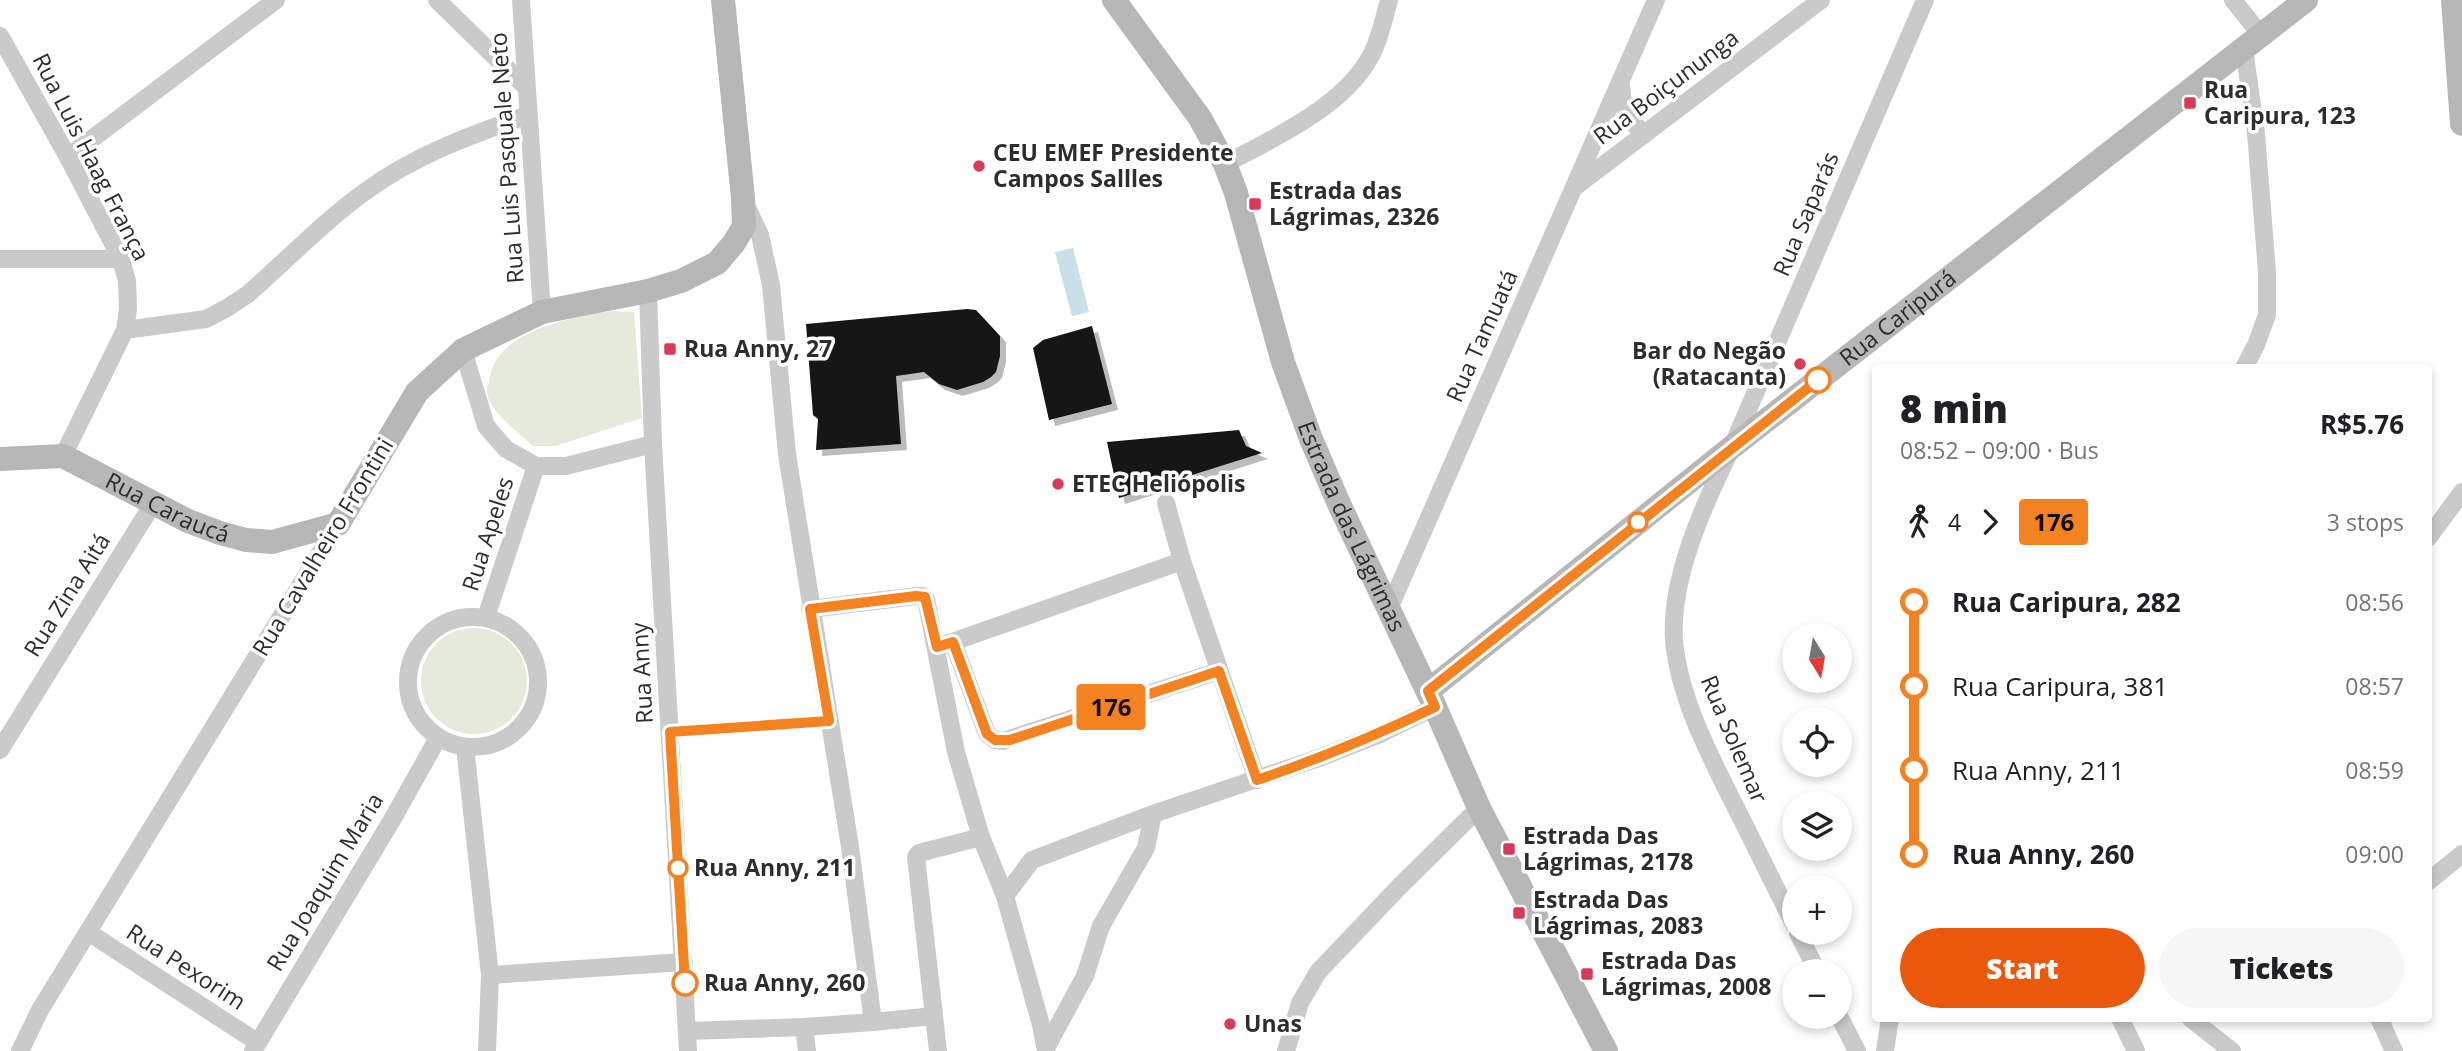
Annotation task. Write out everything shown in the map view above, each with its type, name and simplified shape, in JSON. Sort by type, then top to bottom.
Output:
[{"type":"street","points":[[68,157],[276,0]]},
{"type":"street","points":[[437,0],[526,87]]},
{"type":"street","name":"Rua Luis Pasquale Neto","points":[[521,0],[542,312]]},
{"type":"street","name":"Rua Cavalheiro Frontini","points":[[20,1051],[40,1010],[417,392],[463,350],[542,312],[648,291],[681,281],[717,262],[734,243],[744,226],[743,198],[723,0]]},
{"type":"street","name":"Estrada das Lágrimas","points":[[1114,0],[1200,118],[1226,164],[1283,362],[1311,439],[1388,611],[1432,699],[1479,808],[1606,1051]]},
{"type":"street","points":[[1226,164],[1283,134],[1328,104],[1354,78],[1375,48],[1389,0]]},
{"type":"street","name":"Rua Tamuatá","points":[[1388,611],[1656,0]]},
{"type":"street","name":"Rua Boiçununga","points":[[1574,188],[1821,0]]},
{"type":"street","name":"Rua Saparás","points":[[1732,447],[1925,0]]},
{"type":"street","points":[[2233,0],[2253,42],[2256,134],[2267,272],[2267,315],[2246,364]]},
{"type":"street","name":"Rua Caripurá","points":[[1432,699],[1732,447],[2306,0]]},
{"type":"street","points":[[2453,0],[2462,124]]},
{"type":"street","name":"Rua Luis Haag França","points":[[0,36],[121,259],[127,281],[128,309],[125,330],[63,456]]},
{"type":"street","points":[[1621,81],[1623,106],[1627,115],[1645,134]]},
{"type":"street","points":[[125,330],[206,319],[227,308],[248,294],[366,191],[418,158],[468,136],[528,115]]},
{"type":"street","points":[[743,198],[760,235],[769,272],[787,454],[850,847],[873,1022]]},
{"type":"street","points":[[0,259],[121,259]]},
{"type":"street","name":"Rua Anny","points":[[648,291],[653,444],[688,1051]]},
{"type":"street","points":[[463,350],[486,426],[506,449],[536,467],[566,466],[653,444]]},
{"type":"street","name":"Rua Solemar","points":[[1732,447],[1705,502],[1688,548],[1676,602],[1674,638],[1680,676],[1709,754],[1782,900]]},
{"type":"street","name":"Rua Caraucá","points":[[0,459],[63,456],[188,521],[246,540],[272,542],[338,524]]},
{"type":"street","name":"Rua Apeles","points":[[486,617],[536,467]]},
{"type":"street","points":[[2432,533],[2462,492]]},
{"type":"street","name":"Rua Zina Aitá","points":[[0,750],[154,502]]},
{"type":"street","points":[[1166,503],[1182,561],[1257,780]]},
{"type":"street","points":[[945,645],[1182,561]]},
{"type":"street","points":[[810,609],[922,596],[926,599],[987,734],[995,740],[1003,741],[1219,671]]},
{"type":"street","points":[[466,617],[486,617],[507,626],[524,640],[530,650],[535,659],[539,681],[536,703],[525,723],[508,738],[488,746],[465,747],[438,738],[423,725],[412,708],[407,688],[408,668],[416,649],[429,633],[446,622],[466,617]]},
{"type":"street","points":[[945,645],[943,695],[956,752],[981,837],[1005,897],[1046,1049]]},
{"type":"street","points":[[1005,897],[1032,860],[1380,734],[1432,699]]},
{"type":"street","name":"Rua Joaquim Maria","points":[[255,1046],[392,820],[438,738]]},
{"type":"street","points":[[465,747],[490,975],[487,1051]]},
{"type":"street","points":[[1286,1051],[1300,1003],[1318,972],[1479,808]]},
{"type":"street","points":[[1046,1049],[1085,976],[1101,926],[1146,848],[1153,814]]},
{"type":"street","points":[[938,1051],[916,857],[919,853],[981,837]]},
{"type":"street","points":[[2432,879],[2462,854]]},
{"type":"street","name":"Rua Pexorim","points":[[88,932],[255,1046]]},
{"type":"street","points":[[490,975],[684,962]]},
{"type":"street","points":[[688,1031],[804,1027],[934,1016]]},
{"type":"street","points":[[1885,1051],[1889,1022]]},
{"type":"street","points":[[2122,1022],[2136,1051]]},
{"type":"street","points":[[2195,1022],[2232,1051]]},
{"type":"street","points":[[2381,1022],[2394,1051]]},
{"type":"street","points":[[804,1027],[807,1051]]},
{"type":"street","points":[[1846,1029],[1857,1051]]},
{"type":"lane","points":[[670,732],[829,721]]},
{"type":"shaded area","points":[[611,311],[634,312],[642,418],[556,446],[533,446],[506,422],[489,400],[487,387],[496,361],[507,348],[539,329]]},
{"type":"shaded area","points":[[474,628],[494,632],[511,644],[523,661],[527,681],[523,701],[511,718],[494,730],[474,734],[454,730],[437,718],[425,701],[421,681],[425,661],[437,644],[454,632]]},
{"type":"water","points":[[1073,248],[1089,312],[1072,316],[1055,252]]},
{"type":"building","points":[[976,310],[1000,336],[1000,356],[996,372],[991,377],[957,390],[939,384],[924,372],[896,376],[901,444],[816,450],[818,419],[813,415],[806,324]]},
{"type":"building","points":[[1092,326],[1112,404],[1049,420],[1033,348],[1043,340]]},
{"type":"building","points":[[1239,430],[1246,446],[1262,453],[1119,498],[1107,442]]},
{"type":"bus line","name":"176","points":[[685,983],[670,732],[829,721],[810,609],[925,597],[937,647],[953,642],[987,734],[995,740],[1010,740],[1219,671],[1257,780],[1380,734],[1435,707],[1428,691],[1818,380]]},
{"type":"place","name":"Rua Caripura, 123","points":[[2190,103]]},
{"type":"place","name":"CEU EMEF Presidente Campos Sallles","points":[[979,166]]},
{"type":"place","name":"Estrada das Lágrimas, 2326","points":[[1255,204]]},
{"type":"place","name":"Rua Anny, 27","points":[[670,349]]},
{"type":"place","name":"Bar do Negão (Ratacanta)","points":[[1800,364]]},
{"type":"place","name":"ETEC Heliópolis","points":[[1058,484]]},
{"type":"place","name":"Estrada Das Lágrimas, 2178","points":[[1509,849]]},
{"type":"place","name":"Rua Anny, 211","points":[[678,868]]},
{"type":"place","name":"Estrada Das Lágrimas, 2083","points":[[1519,913]]},
{"type":"place","name":"Estrada Das Lágrimas, 2008","points":[[1587,974]]},
{"type":"place","name":"Rua Anny, 260","points":[[685,983]]},
{"type":"place","name":"Unas","points":[[1230,1024]]}]
